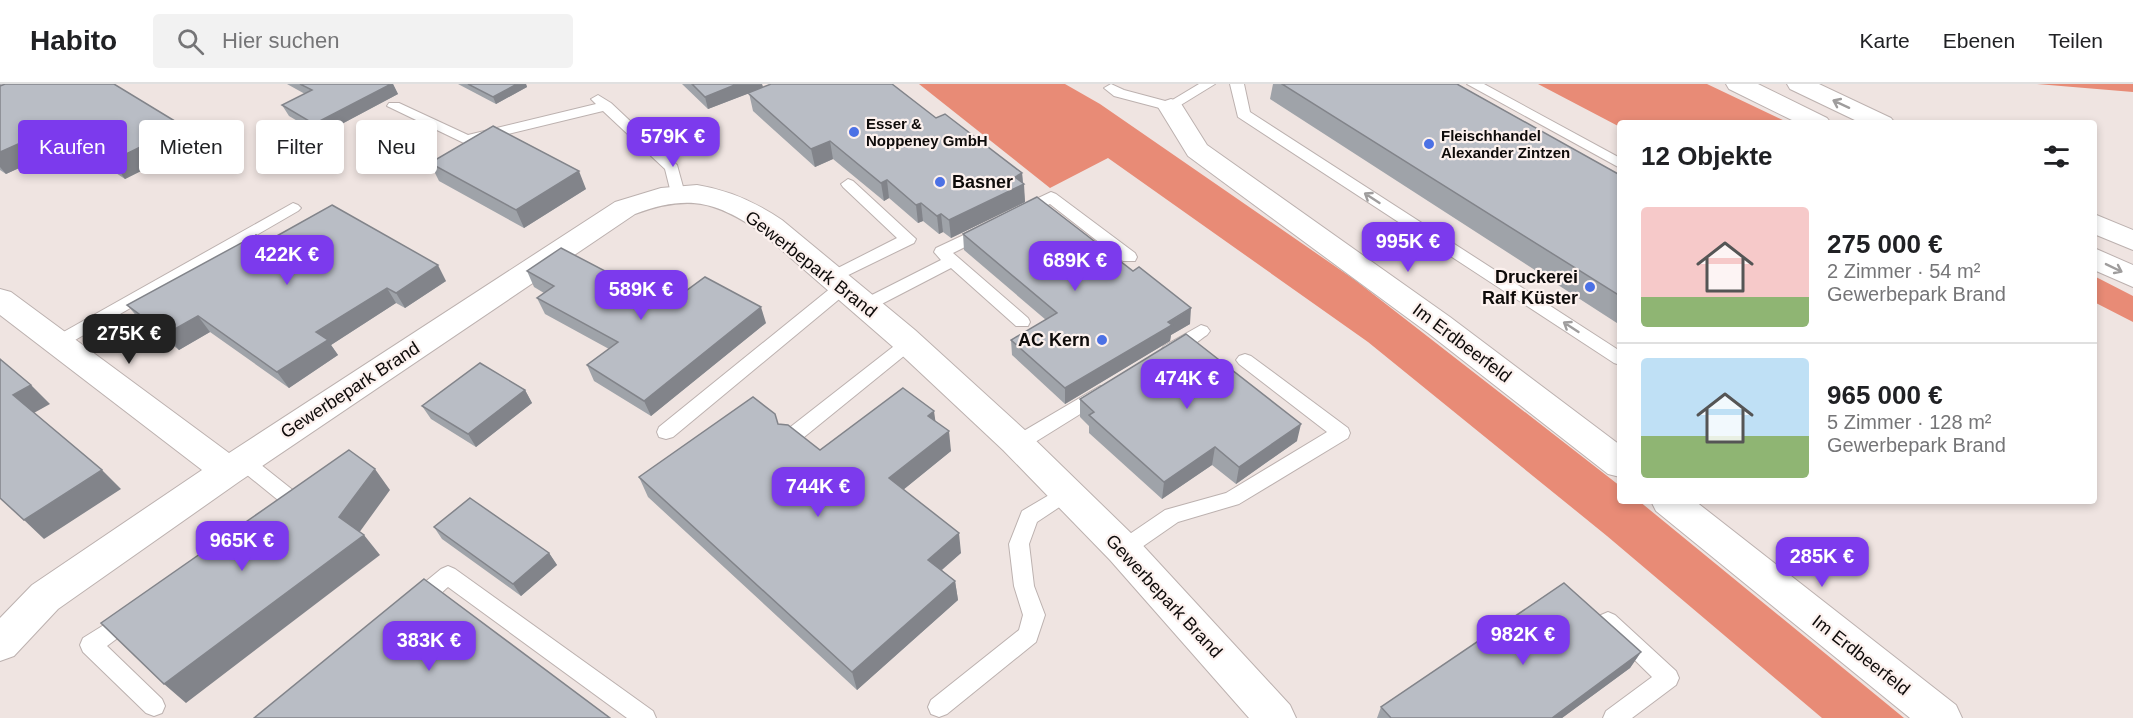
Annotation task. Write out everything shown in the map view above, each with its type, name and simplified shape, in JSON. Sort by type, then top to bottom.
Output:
[{"type":"main road","points":[[1738,84],[1812,120]]},
{"type":"main road","points":[[1799,84],[1876,120]]},
{"type":"main road","name":"Im Erdbeerfeld","points":[[1171,107],[1197,150],[1439,325],[1617,462]]},
{"type":"main road","name":"Gewerbepark Brand","points":[[0,644],[45,597],[236,466],[625,208],[654,197],[677,194],[702,195],[721,199],[762,220],[909,343],[1017,444],[1122,550],[1275,718]]},
{"type":"main road","points":[[2097,224],[2133,241]]},
{"type":"main road","points":[[2097,260],[2133,278]]},
{"type":"main road","points":[[0,299],[57,343],[236,466]]},
{"type":"main road","name":"Im Erdbeerfeld","points":[[1680,504],[1941,718]]},
{"type":"lane","points":[[1106,85],[1119,93],[1171,107],[1208,84]]},
{"type":"lane","points":[[1237,84],[1243,114],[1617,357]]},
{"type":"lane","points":[[1474,84],[1617,162]]},
{"type":"lane","points":[[394,106],[466,140],[602,102],[672,168],[677,194]]},
{"type":"lane","points":[[666,432],[847,290],[908,239],[848,184]]},
{"type":"lane","points":[[1022,322],[942,252],[1051,196],[1129,257]]},
{"type":"lane","points":[[57,343],[293,208]]},
{"type":"lane","points":[[847,290],[952,261]]},
{"type":"lane","points":[[1153,360],[1202,331]]},
{"type":"lane","points":[[791,437],[909,343]]},
{"type":"lane","points":[[1122,550],[1172,516],[1232,499],[1341,433],[1245,360]]},
{"type":"lane","points":[[1017,444],[1114,384]]},
{"type":"lane","points":[[236,466],[292,500]]},
{"type":"lane","points":[[264,520],[311,486]]},
{"type":"lane","points":[[939,707],[1028,635],[1034,615],[1024,586],[1019,544],[1029,517],[1066,493]]},
{"type":"lane","points":[[403,612],[448,575],[645,718]]},
{"type":"lane","points":[[148,604],[91,645],[154,706]]},
{"type":"lane","points":[[1608,621],[1668,678],[1614,718]]},
{"type":"shaded area","points":[[919,84],[1065,84],[1100,104],[1355,280],[1617,484],[1617,504],[1643,504],[1904,718],[1822,718],[1607,536],[1368,342],[1108,158],[1050,188]]},
{"type":"shaded area","points":[[1538,84],[1707,84],[1783,120],[1617,120],[1617,125]]},
{"type":"shaded area","points":[[2037,84],[2133,84],[2133,92]]},
{"type":"shaded area","points":[[2097,278],[2133,296],[2133,322],[2097,304]]},
{"type":"building","points":[[5,84],[114,84],[173,120],[139,120],[139,148],[127,154],[127,120],[18,120],[18,144],[0,152],[0,86]]},
{"type":"building","points":[[300,84],[391,84],[322,120],[307,120],[282,105],[312,90]]},
{"type":"building","points":[[468,84],[517,84],[493,97]]},
{"type":"building","points":[[692,84],[737,84],[705,97]]},
{"type":"building","points":[[771,84],[892,84],[936,118],[945,114],[1022,173],[1015,177],[1024,184],[949,220],[941,214],[937,216],[921,203],[916,205],[887,180],[881,183],[830,141],[811,149],[748,93]]},
{"type":"building","name":"Fleischhandel Alexander Zintzen","points":[[1282,84],[1457,84],[1617,173],[1617,294]]},
{"type":"building","points":[[493,126],[579,171],[516,210],[437,167],[437,159]]},
{"type":"building","points":[[1037,197],[1133,271],[1139,267],[1191,308],[1168,322],[1172,325],[1065,388],[1011,340],[1057,313],[963,234]]},
{"type":"building","points":[[332,205],[438,265],[396,293],[387,288],[316,332],[328,340],[277,372],[198,316],[166,334],[127,305],[256,235],[266,242]]},
{"type":"building","points":[[561,248],[668,304],[705,277],[761,307],[644,401],[587,365],[618,342],[537,298],[554,286],[527,271]]},
{"type":"building","points":[[1186,334],[1301,424],[1239,467],[1215,447],[1164,482],[1089,415],[1094,412],[1080,399]]},
{"type":"building","points":[[0,359],[31,385],[13,395],[102,470],[24,520],[0,498]]},
{"type":"building","points":[[480,363],[525,390],[468,434],[422,406]]},
{"type":"building","points":[[903,388],[934,411],[928,416],[949,431],[889,478],[959,533],[928,560],[955,581],[852,672],[639,477],[753,397],[775,414],[778,424],[788,425],[820,450]]},
{"type":"building","points":[[349,450],[375,469],[339,517],[364,535],[164,684],[101,623]]},
{"type":"building","points":[[470,498],[549,553],[513,584],[434,527]]},
{"type":"building","points":[[424,579],[610,718],[254,718]]},
{"type":"building","points":[[1564,583],[1641,652],[1552,718],[1391,718],[1381,707]]},
{"type":"place","name":"Esser & Noppeney GmbH","points":[[854,132]]},
{"type":"place","name":"Fleischhandel Alexander Zintzen","points":[[1429,144]]},
{"type":"place","name":"Basner","points":[[940,182]]},
{"type":"place","name":"Druckerei Ralf Küster","points":[[1590,287]]},
{"type":"place","name":"AC Kern","points":[[1102,340]]}]
